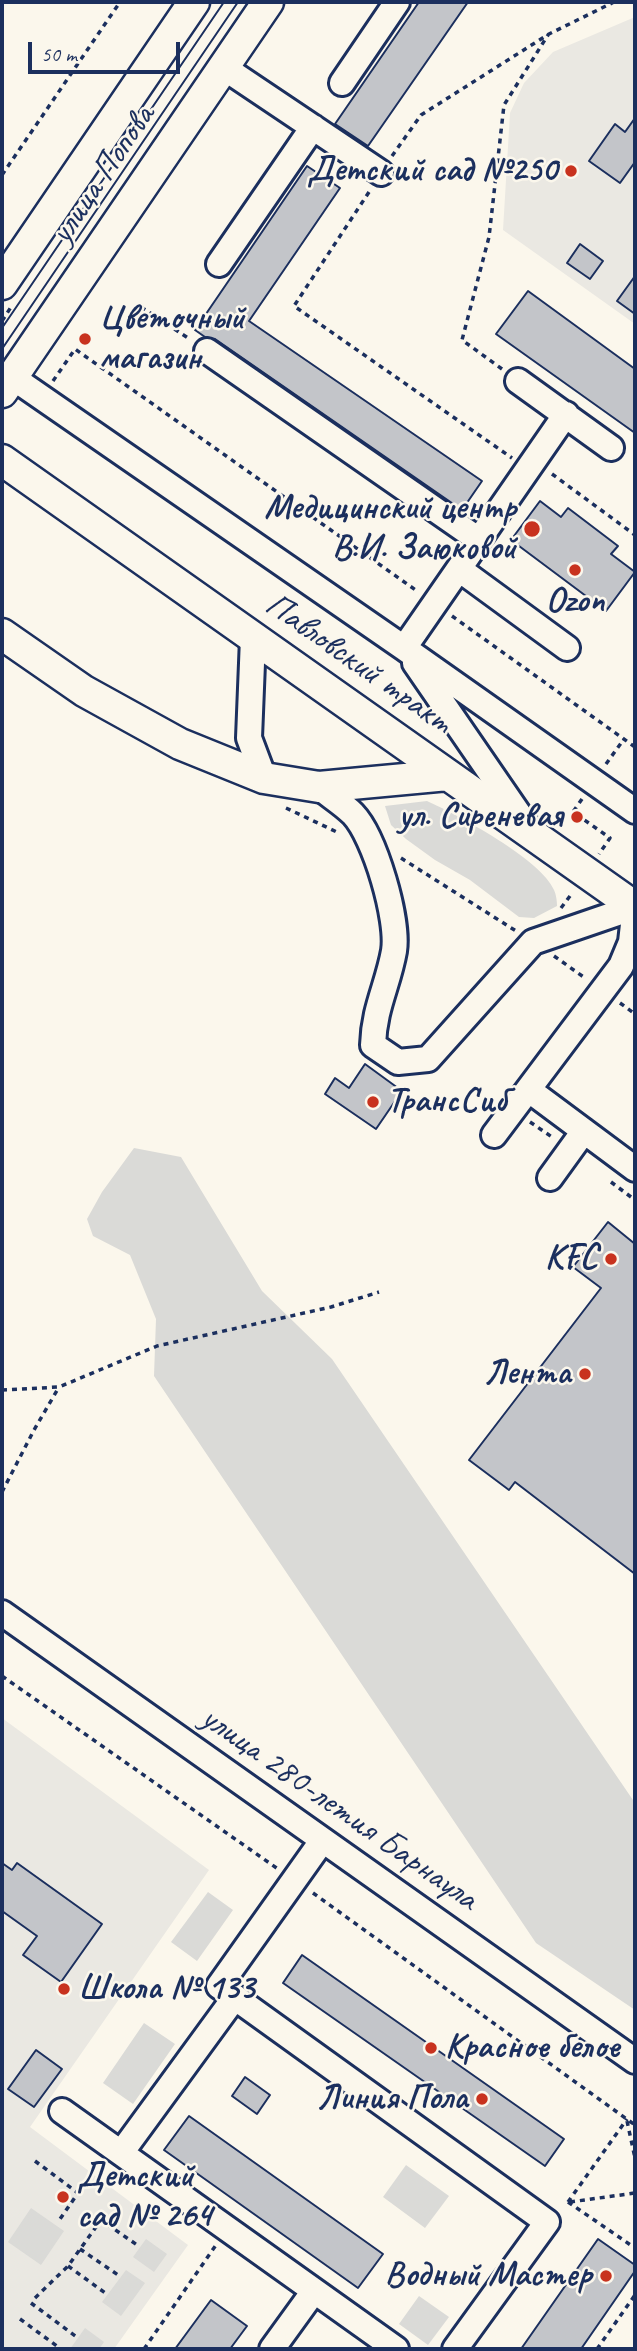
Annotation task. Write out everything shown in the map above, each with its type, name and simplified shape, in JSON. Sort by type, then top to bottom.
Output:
[{"type":"main road","name":"улица Попова","points":[[7,385],[268,2]]},
{"type":"main road","name":"улица Попова","points":[[7,295],[184,6]]},
{"type":"main road","name":"Павловский тракт","points":[[2,460],[635,907]]},
{"type":"main road","points":[[2,634],[83,691],[180,744],[264,778],[319,788],[448,775]]},
{"type":"street","points":[[342,83],[397,2]]},
{"type":"street","points":[[223,67],[381,173]]},
{"type":"street","points":[[219,264],[313,127]]},
{"type":"street","points":[[207,351],[479,540]]},
{"type":"street","points":[[518,381],[611,448]]},
{"type":"street","points":[[7,385],[42,397],[635,811]]},
{"type":"street","points":[[404,648],[566,414]]},
{"type":"street","points":[[459,569],[567,648]]},
{"type":"street","points":[[253,638],[249,738],[264,778]]},
{"type":"street","points":[[404,648],[534,836]]},
{"type":"street","points":[[319,788],[354,815],[375,850],[395,929],[394,950],[373,1021],[373,1045],[398,1062],[428,1059],[533,942],[635,907],[631,942],[621,965],[494,1135]]},
{"type":"street","points":[[529,1090],[635,1169]]},
{"type":"street","points":[[550,1178],[584,1130]]},
{"type":"street","name":"улица 280-летия Барнаула","points":[[2,1614],[635,2061]]},
{"type":"street","points":[[322,1841],[219,1986],[547,2222],[455,2349]]},
{"type":"street","points":[[121,2153],[235,1997]]},
{"type":"street","points":[[62,2110],[396,2349]]},
{"type":"street","points":[[272,2349],[314,2291]]},
{"type":"path","points":[[2,175],[4,167],[120,2]]},
{"type":"path","points":[[614,2],[549,34],[421,115],[294,306],[635,535]]},
{"type":"path","points":[[518,381],[463,340],[489,237],[504,105],[549,34]]},
{"type":"path","points":[[2,321],[7,295]]},
{"type":"path","points":[[141,307],[207,351]]},
{"type":"path","points":[[42,397],[75,349],[635,747]]},
{"type":"path","points":[[606,764],[624,739]]},
{"type":"path","points":[[583,797],[573,812],[610,838]]},
{"type":"path","points":[[375,850],[401,859],[533,942],[635,1014]]},
{"type":"path","points":[[2,1390],[59,1387],[158,1346],[331,1307],[380,1292]]},
{"type":"path","points":[[2,1492],[59,1387]]},
{"type":"path","points":[[2,1676],[294,1880],[635,2125]]},
{"type":"path","points":[[627,2119],[635,2158]]},
{"type":"path","points":[[568,2202],[627,2119]]},
{"type":"path","points":[[35,2161],[78,2193],[58,2222]]},
{"type":"path","points":[[568,2202],[635,2193]]},
{"type":"path","points":[[568,2202],[635,2248]]},
{"type":"path","points":[[35,2298],[68,2266],[101,2220],[140,2247]]},
{"type":"path","points":[[144,2349],[228,2229]]},
{"type":"path","points":[[80,2249],[121,2277]]},
{"type":"path","points":[[68,2266],[108,2295]]},
{"type":"path","points":[[597,2349],[635,2295]]},
{"type":"path","points":[[31,2303],[78,2338]]},
{"type":"path","points":[[20,2319],[61,2349]]},
{"type":"shaded area","name":"Детский сад №250","points":[[635,17],[635,324],[503,230],[510,113],[524,83],[553,52]]},
{"type":"shaded area","points":[[427,801],[497,839],[533,865],[554,890],[557,906],[534,918],[519,917],[470,880],[435,860],[391,825],[385,806]]},
{"type":"shaded area","points":[[134,1148],[181,1157],[262,1291],[332,1359],[635,1803],[635,2010],[536,1943],[154,1376],[156,1319],[130,1255],[93,1236],[87,1219],[102,1192]]},
{"type":"shaded area","name":"Школа № 133","points":[[2,1718],[209,1870],[30,2127],[188,2245],[114,2349],[2,2349]]},
{"type":"shaded area","points":[[208,1892],[233,1910],[197,1961],[171,1942]]},
{"type":"shaded area","points":[[144,2023],[175,2044],[133,2104],[103,2083]]},
{"type":"shaded area","points":[[406,2165],[449,2196],[425,2228],[383,2197]]},
{"type":"shaded area","points":[[31,2208],[64,2231],[41,2265],[8,2242]]},
{"type":"shaded area","points":[[146,2239],[167,2254],[154,2272],[133,2257]]},
{"type":"shaded area","points":[[126,2270],[145,2283],[121,2316],[102,2302]]},
{"type":"shaded area","points":[[419,2296],[449,2317],[428,2345],[399,2324]]},
{"type":"shaded area","points":[[85,2328],[104,2342],[99,2349],[70,2349]]},
{"type":"building","points":[[419,2],[468,2],[368,146],[335,124]]},
{"type":"building","points":[[635,118],[635,162],[620,183],[589,161],[615,124],[625,132]]},
{"type":"building","points":[[307,166],[340,188],[249,321],[482,481],[462,510],[215,339],[205,337],[195,330]]},
{"type":"building","points":[[580,244],[603,261],[590,279],[567,263]]},
{"type":"building","points":[[635,276],[635,314],[617,301]]},
{"type":"building","points":[[528,291],[635,369],[635,433],[496,334]]},
{"type":"building","points":[[540,501],[561,517],[568,508],[618,546],[611,554],[635,572],[606,611],[511,540]]},
{"type":"building","points":[[365,1064],[402,1091],[376,1129],[325,1094],[335,1078],[349,1088]]},
{"type":"building","name":"Лента","points":[[608,1222],[635,1244],[635,1574],[515,1482],[509,1490],[469,1460],[601,1288],[573,1267]]},
{"type":"building","points":[[2,1863],[12,1870],[17,1863],[102,1924],[61,1982],[23,1955],[37,1936],[2,1911]]},
{"type":"building","points":[[302,1955],[564,2139],[545,2166],[283,1983]]},
{"type":"building","points":[[36,2050],[62,2069],[34,2107],[8,2089]]},
{"type":"building","points":[[245,2077],[270,2095],[257,2114],[232,2096]]},
{"type":"building","points":[[189,2116],[383,2254],[358,2288],[164,2150]]},
{"type":"building","points":[[598,2239],[635,2265],[635,2271],[581,2349],[521,2349]]},
{"type":"building","points":[[211,2300],[247,2326],[230,2349],[175,2349]]},
{"type":"tram line","points":[[2,328],[224,2]]},
{"type":"tram line","points":[[2,349],[238,2]]},
{"type":"place","name":"Детский сад №250","points":[[571,171]]},
{"type":"place","name":"Цветочный магазин","points":[[85,339]]},
{"type":"place","name":"Медицинский центр В.И. Заюковой","points":[[532,529]]},
{"type":"place","name":"Ozon","points":[[575,570]]},
{"type":"place","name":"ул. Сиреневая","points":[[577,817]]},
{"type":"place","name":"ТрансСиб","points":[[373,1102]]},
{"type":"place","name":"KFC","points":[[611,1259]]},
{"type":"place","name":"Лента","points":[[585,1374]]},
{"type":"place","name":"Школа № 133","points":[[64,1989]]},
{"type":"place","name":"Красное белое","points":[[431,2048]]},
{"type":"place","name":"Линия Пола","points":[[482,2099]]},
{"type":"place","name":"Детский сад № 264","points":[[63,2197]]},
{"type":"place","name":"Водный Мастер","points":[[606,2276]]}]
